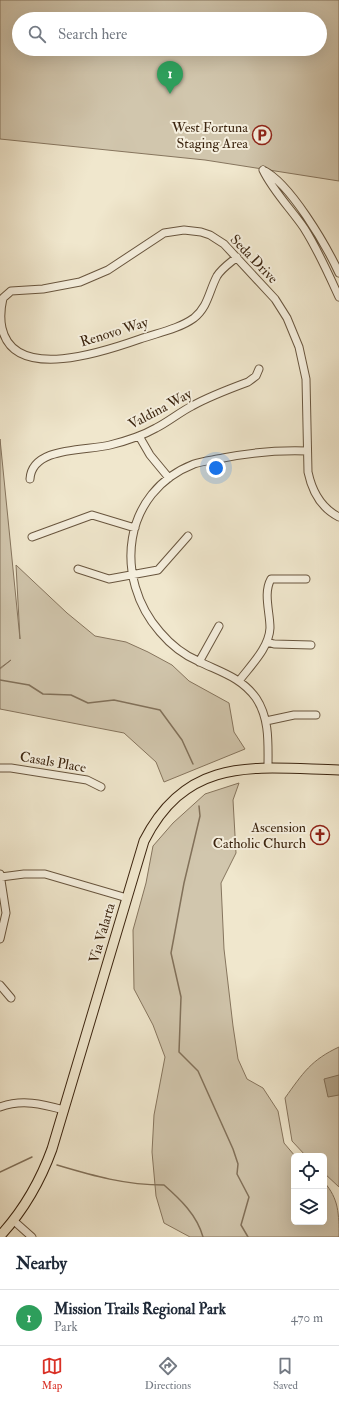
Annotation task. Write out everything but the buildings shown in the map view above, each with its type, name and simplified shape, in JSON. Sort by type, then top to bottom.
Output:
[{"type":"main road","name":"Via Valarta","points":[[0,1236],[30,1198],[44,1172],[64,1110],[144,840],[160,813],[175,798],[204,779],[228,771],[268,768],[339,770]]},
{"type":"street","points":[[339,273],[304,213],[274,176],[263,170],[268,180],[304,229],[319,254],[339,297]]},
{"type":"street","name":"Seda Drive","points":[[2,304],[3,296],[11,291],[57,287],[80,282],[108,270],[164,233],[184,230],[201,232],[224,244],[275,299],[287,318],[299,347],[306,379],[308,472],[317,497],[332,514],[339,518]]},
{"type":"street","name":"Renovo Way","points":[[2,304],[1,326],[3,332],[11,346],[20,353],[40,359],[78,357],[111,350],[192,319],[206,303],[217,276],[237,258]]},
{"type":"street","name":"Valdina Way","points":[[30,479],[33,468],[44,458],[73,449],[105,447],[139,436],[156,428],[192,406],[248,382],[256,376],[259,369]]},
{"type":"street","points":[[139,436],[150,455],[169,478]]},
{"type":"street","points":[[268,768],[268,731],[266,721],[256,698],[239,681],[230,675],[199,662],[175,647],[155,627],[141,603],[132,576],[130,551],[134,528],[148,498],[169,478],[200,462],[257,451],[307,451]]},
{"type":"street","points":[[32,537],[92,515],[134,528]]},
{"type":"street","points":[[78,569],[108,579],[132,576],[158,570],[188,536]]},
{"type":"street","points":[[239,681],[267,642],[270,629],[267,585],[271,579],[306,579]]},
{"type":"street","points":[[199,662],[218,626]]},
{"type":"street","points":[[267,642],[274,644],[311,645]]},
{"type":"street","points":[[266,721],[294,715],[316,715]]},
{"type":"street","name":"Casals Place","points":[[0,768],[11,768],[88,780],[101,787]]},
{"type":"street","points":[[0,939],[6,913],[0,875],[45,874],[127,898]]},
{"type":"street","points":[[0,985],[11,998]]},
{"type":"street","points":[[0,1107],[22,1102],[40,1103],[64,1110]]},
{"type":"street","points":[[14,1220],[32,1237]]},
{"type":"shaded area","points":[[0,0],[339,0],[339,181],[205,160],[0,139]]},
{"type":"shaded area","points":[[0,439],[20,639],[16,565],[67,613],[95,636],[126,642],[148,652],[172,665],[189,681],[229,703],[234,732],[245,749],[164,782],[156,762],[124,733],[0,709],[0,669],[11,660],[0,668]]},
{"type":"shaded area","points":[[239,783],[233,800],[236,853],[221,883],[224,949],[238,1059],[247,1079],[263,1088],[278,1111],[284,1143],[292,1153],[291,1153],[291,1225],[327,1225],[327,1186],[333,1195],[337,1207],[339,1237],[190,1237],[164,1223],[156,1196],[152,1152],[154,1115],[165,1057],[153,1025],[134,989],[133,930],[146,883],[153,846],[173,823],[205,794]]},
{"type":"shaded area","points":[[339,1047],[339,1187],[327,1176],[327,1153],[303,1153],[292,1141],[285,1098],[308,1068],[329,1052]]},
{"type":"shaded area","points":[[339,1075],[339,1095],[328,1097],[324,1079]]},
{"type":"waterway","points":[[0,680],[29,685],[43,694],[71,695],[88,703],[114,700],[160,710],[182,740],[193,764]]},
{"type":"waterway","points":[[199,806],[200,816],[184,883],[171,953],[181,997],[179,1052],[198,1071],[233,1149],[238,1164],[237,1174],[249,1197],[241,1225],[248,1237]]},
{"type":"waterway","points":[[0,1172],[32,1157]]},
{"type":"waterway","points":[[57,1165],[123,1182],[164,1185],[187,1208],[197,1222],[203,1237]]},
{"type":"place","name":"Mission Trails Regional Park","points":[[170,94]]},
{"type":"place","name":"West Fortuna Staging Area","points":[[262,135]]},
{"type":"place","name":"Ascension Catholic Church","points":[[320,835]]}]
